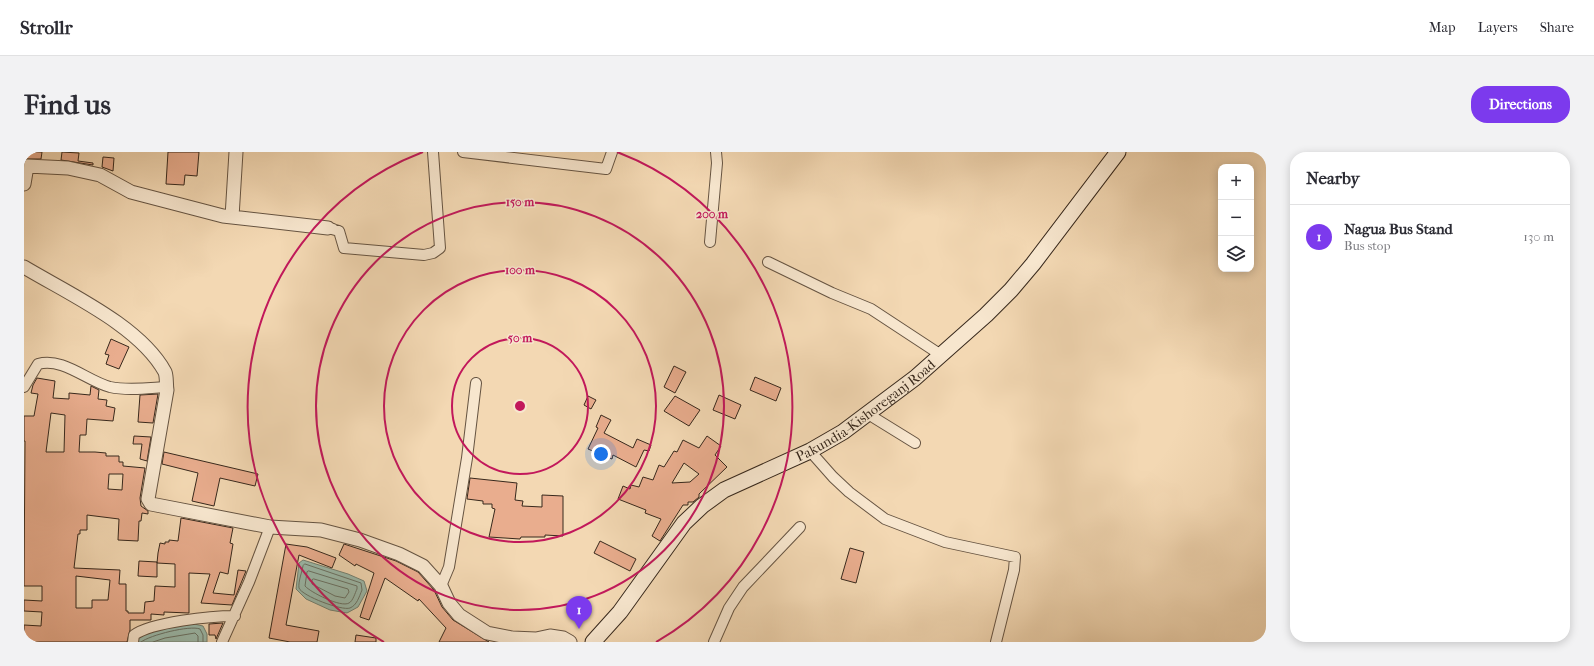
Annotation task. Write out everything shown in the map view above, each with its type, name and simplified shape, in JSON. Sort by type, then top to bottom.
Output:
[{"type":"main road","name":"Pakundia-Kishoreganj Road","points":[[593,642],[620,612],[684,523],[702,506],[724,490],[810,451],[843,432],[942,355],[1011,290],[1118,152]]},
{"type":"street","points":[[232,217],[236,152]]},
{"type":"street","points":[[24,184],[27,166],[68,168],[100,175],[131,192],[223,216],[339,231],[344,248],[424,255],[433,253],[440,248],[433,152]]},
{"type":"street","points":[[463,152],[606,169],[612,152]]},
{"type":"street","points":[[710,242],[717,163],[716,152]]},
{"type":"street","points":[[768,262],[832,292],[871,308],[942,355]]},
{"type":"street","points":[[24,266],[111,319],[141,341],[166,373],[166,387],[148,501],[164,507],[270,528],[321,530],[360,540],[399,554],[423,566],[441,586],[449,603],[459,615],[486,633],[512,638],[536,639],[550,636],[564,638],[570,642]]},
{"type":"street","points":[[24,387],[38,364],[47,362],[72,368],[96,382],[112,387],[141,389],[166,387]]},
{"type":"street","points":[[441,586],[449,568],[467,458],[476,383]]},
{"type":"street","points":[[868,414],[914,443]]},
{"type":"street","points":[[810,451],[838,482],[871,510],[885,519],[945,542],[1015,557],[1014,570],[996,642]]},
{"type":"street","points":[[714,642],[729,608],[742,587],[800,527]]},
{"type":"street","points":[[222,642],[235,616],[270,528]]},
{"type":"street","points":[[133,642],[134,635],[139,631],[157,626],[216,616],[235,616]]},
{"type":"water","points":[[303,560],[348,574],[364,581],[367,591],[358,607],[347,613],[330,610],[306,599],[296,589],[299,563]]},
{"type":"water","points":[[194,624],[203,626],[207,634],[207,642],[136,642],[146,634],[154,631]]},
{"type":"building","points":[[24,152],[42,152],[41,159],[24,159]]},
{"type":"building","points":[[62,152],[79,153],[78,161],[93,163],[93,165],[61,160]]},
{"type":"building","points":[[168,152],[199,152],[197,176],[185,175],[184,185],[166,184]]},
{"type":"building","points":[[103,157],[114,158],[113,171],[102,167]]},
{"type":"building","points":[[111,339],[129,347],[119,369],[106,364],[109,355],[105,354]]},
{"type":"building","points":[[674,366],[686,372],[675,393],[664,387]]},
{"type":"building","points":[[755,377],[781,388],[776,401],[750,390]]},
{"type":"building","points":[[37,378],[55,381],[53,398],[69,399],[69,393],[90,395],[91,386],[99,390],[98,399],[107,400],[106,406],[115,408],[113,421],[87,419],[86,435],[80,435],[79,452],[106,453],[106,456],[119,456],[119,462],[123,462],[123,466],[145,468],[140,498],[141,506],[148,511],[148,514],[142,513],[141,521],[139,521],[138,541],[118,540],[119,519],[87,515],[87,530],[80,530],[80,534],[78,534],[74,568],[120,570],[119,584],[126,584],[126,611],[128,611],[128,613],[144,613],[145,602],[154,601],[155,586],[175,587],[175,564],[157,563],[160,543],[165,544],[165,542],[169,542],[169,540],[178,541],[181,518],[233,528],[230,543],[233,544],[228,574],[220,572],[213,593],[234,595],[238,570],[246,571],[232,605],[201,603],[210,574],[189,573],[189,613],[164,612],[164,615],[151,614],[151,620],[130,620],[130,630],[127,642],[25,642],[24,625],[41,626],[42,612],[24,611],[24,600],[42,601],[42,586],[24,586],[24,416],[34,416],[38,394],[31,393]],"holes":[[[51,413],[65,415],[64,452],[46,452]],[[109,474],[123,474],[122,490],[108,489]],[[76,576],[110,580],[108,600],[92,600],[92,608],[76,608]]]},
{"type":"building","points":[[158,394],[153,423],[138,422],[140,395]]},
{"type":"building","points":[[719,395],[741,405],[735,419],[713,410]]},
{"type":"building","points":[[588,396],[596,400],[591,409],[584,405]]},
{"type":"building","points":[[675,396],[700,410],[689,426],[664,411]]},
{"type":"building","points":[[601,415],[611,420],[604,433],[633,448],[637,439],[651,445],[649,451],[644,450],[636,467],[613,455],[612,459],[588,449],[598,428],[596,427]]},
{"type":"building","points":[[134,436],[151,437],[147,461],[140,459],[142,444],[133,444]]},
{"type":"building","points":[[707,436],[721,446],[715,455],[727,467],[699,494],[699,497],[693,502],[688,502],[688,505],[683,505],[660,541],[652,536],[661,519],[645,513],[646,510],[618,499],[623,486],[630,489],[631,485],[639,487],[643,477],[653,480],[659,465],[664,467],[674,451],[677,452],[683,440],[699,448]],"holes":[[[684,463],[699,474],[690,482],[672,483]]]},
{"type":"building","points":[[164,452],[258,474],[255,486],[220,478],[214,506],[192,501],[198,473],[162,464]]},
{"type":"building","points":[[470,478],[517,483],[515,500],[523,501],[522,506],[542,507],[542,495],[563,496],[563,536],[545,535],[545,537],[521,537],[520,539],[489,537],[495,509],[492,508],[492,504],[483,504],[483,501],[467,499]]},
{"type":"building","points":[[600,541],[636,559],[630,571],[594,553]]},
{"type":"building","points":[[286,544],[307,547],[336,558],[332,568],[299,555],[286,625],[319,631],[317,642],[290,642],[269,638]]},
{"type":"building","points":[[344,544],[396,561],[418,572],[434,590],[442,607],[453,620],[489,642],[439,642],[446,628],[419,599],[418,601],[385,578],[369,620],[360,617],[374,573],[356,564],[355,566],[339,555]]},
{"type":"building","points":[[850,548],[864,552],[856,583],[841,579]]},
{"type":"building","points":[[139,561],[157,562],[157,577],[138,576]]},
{"type":"building","points":[[223,623],[216,639],[215,635],[209,635],[209,624]]},
{"type":"building","points":[[356,635],[376,638],[376,642],[355,642]]},
{"type":"place","name":"Nagua Bus Stand","points":[[579,629]]}]
